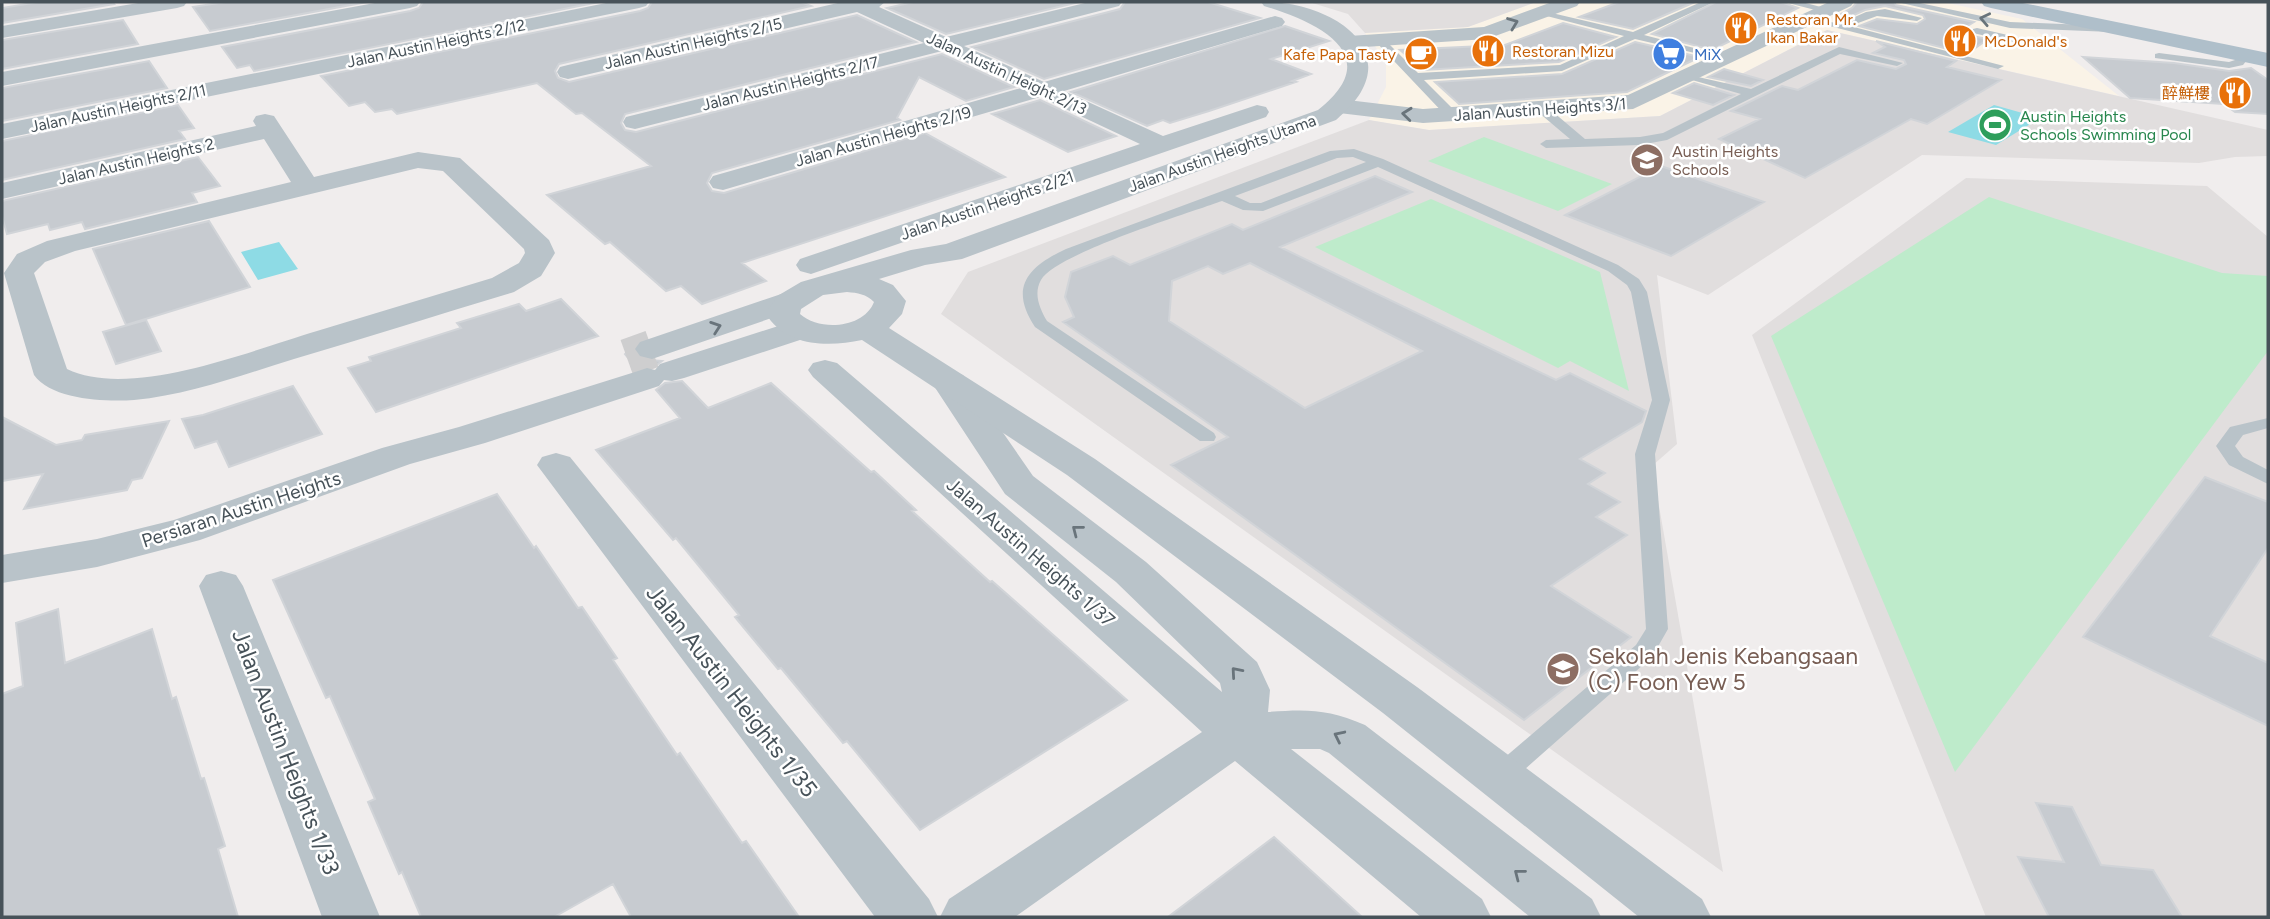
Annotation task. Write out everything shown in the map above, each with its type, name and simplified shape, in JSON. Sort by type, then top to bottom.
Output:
[{"type":"main road","points":[[1992,2],[2268,60]]},
{"type":"main road","points":[[2033,2],[2268,48]]},
{"type":"street","points":[[2,32],[169,2],[197,42],[226,76],[232,101],[248,119],[268,125],[307,186]]},
{"type":"street","points":[[2,79],[410,2]]},
{"type":"street","name":"Jalan Austin Heights 2/12","points":[[226,76],[639,2]]},
{"type":"street","name":"Jalan Austin Heights 2/17","points":[[635,122],[1112,2]]},
{"type":"street","points":[[1273,12],[1321,20],[1349,42],[1380,41],[1487,33],[1570,2]]},
{"type":"street","name":"Jalan Austin Height 2/13","points":[[862,3],[1163,145]]},
{"type":"street","name":"Jalan Austin Heights 2/15","points":[[568,72],[862,3]]},
{"type":"street","name":"Jalan Austin Heights 2/19","points":[[723,182],[1044,89],[1273,12]]},
{"type":"street","name":"Jalan Austin Heights 3/1","points":[[1339,106],[1423,116],[1452,116],[1633,102],[1829,15]]},
{"type":"street","name":"Jalan Austin Heights Utama","points":[[821,274],[951,253],[1327,115],[1339,106],[1359,79],[1358,59],[1349,42]]},
{"type":"street","name":"Jalan Austin Heights 2/11","points":[[2,132],[226,76]]},
{"type":"street","name":"Jalan Austin Heights 2/21","points":[[821,274],[1257,112]]},
{"type":"street","name":"Jalan Austin Heights 2","points":[[2,191],[268,125]]},
{"type":"street","points":[[443,161],[451,164],[532,240],[540,253],[530,269],[503,285],[214,374],[162,386],[115,390],[77,386],[52,375],[19,273],[22,265],[31,258],[58,247],[307,186],[402,162],[443,161]]},
{"type":"street","name":"Jalan Austin Heights Utama","points":[[866,328],[885,315],[890,301],[907,284],[941,267],[951,253]]},
{"type":"street","points":[[821,274],[876,287],[890,301]]},
{"type":"street","name":"Persiaran Austin Heights","points":[[2,569],[97,553],[185,531],[396,456],[472,435],[649,364],[794,315],[800,293],[821,274]]},
{"type":"street","points":[[794,315],[830,335],[866,328],[1081,467],[1400,701],[1682,917]]},
{"type":"street","name":"Jalan Austin Heights 1/37","points":[[825,370],[1237,734],[1462,917]]},
{"type":"street","points":[[950,383],[1019,485],[1131,572],[1240,674],[1247,687],[1247,702],[1237,734]]},
{"type":"street","name":"Jalan Austin Heights 1/35","points":[[556,465],[909,917]]},
{"type":"street","name":"Jalan Austin Heights 1/33","points":[[221,586],[351,917]]},
{"type":"street","points":[[969,917],[1237,734],[1307,728],[1327,730],[1347,739],[1572,917]]},
{"type":"lane","points":[[1416,77],[1562,68],[1709,2]]},
{"type":"lane","points":[[1789,2],[1998,66]]},
{"type":"lane","points":[[1892,11],[1905,2],[2010,25],[2126,30]]},
{"type":"lane","points":[[1829,15],[1866,16],[1875,12],[1892,11],[1935,22]]},
{"type":"lane","points":[[1543,12],[1725,59]]},
{"type":"lane","points":[[1866,16],[1866,21],[1856,27],[1863,32],[1956,53],[1971,53],[2000,36]]},
{"type":"lane","points":[[1961,28],[2035,44]]},
{"type":"lane","points":[[1380,41],[1452,116]]},
{"type":"lane","points":[[1546,144],[1640,141],[1667,136],[1839,50],[1897,63]]},
{"type":"lane","points":[[2159,56],[2229,65],[2239,63],[2246,55]]},
{"type":"lane","points":[[1680,80],[1752,93]]},
{"type":"lane","points":[[1680,80],[1710,96],[1734,102]]},
{"type":"lane","points":[[1542,109],[1581,142]]},
{"type":"lane","points":[[1207,437],[1041,324],[1031,310],[1028,295],[1037,275],[1061,256],[1341,153],[1354,153],[1628,277],[1639,292],[1661,400],[1645,454],[1658,621],[1654,637],[1644,651],[1498,778]]},
{"type":"lane","points":[[2268,423],[2232,433],[2225,446],[2236,461],[2268,478]]},
{"type":"shaded area","points":[[1309,2],[1536,2],[1468,27],[1365,33],[1348,14]]},
{"type":"shaded area","points":[[1536,2],[1943,2],[2022,19],[2119,96],[1827,30],[1660,116],[1429,130],[1369,120],[1386,87],[1386,61],[1365,33],[1468,27]]},
{"type":"shaded area","name":"Sekolah Jenis Kebangsaan (C) Foon Yew 5","points":[[1827,30],[2268,130],[2268,156],[2235,157],[2199,163],[1922,155],[1708,295],[1657,275],[1677,444],[1652,466],[1723,872],[941,314],[968,272],[1369,120],[1429,130],[1660,116]]},
{"type":"shaded area","points":[[1966,178],[2207,186],[2268,237],[2268,917],[1986,917],[1752,335]]},
{"type":"green space","points":[[1484,137],[1612,184],[1558,211],[1428,161]]},
{"type":"green space","points":[[1989,197],[2222,273],[2268,276],[2268,351],[1955,772],[1771,336]]},
{"type":"green space","points":[[1431,199],[1600,272],[1629,391],[1570,361],[1558,368],[1315,247]]},
{"type":"water","name":"Austin Heights Schools Swimming Pool","points":[[1994,105],[2040,118],[1996,145],[1948,132]]},
{"type":"water","points":[[279,242],[298,269],[258,280],[241,252]]},
{"type":"building","points":[[38,2],[114,4],[2,23],[2,8]]},
{"type":"building","points":[[225,2],[367,2],[210,31],[193,7]]},
{"type":"building","points":[[423,2],[599,2],[254,71],[250,65],[237,68],[222,47],[410,11],[419,8]]},
{"type":"building","points":[[652,2],[801,2],[811,6],[559,64],[555,71],[558,78],[569,82],[857,15],[916,42],[625,114],[621,123],[625,130],[636,132],[942,54],[1014,87],[966,101],[919,77],[897,118],[900,120],[712,173],[707,183],[712,191],[724,193],[925,133],[1005,177],[742,263],[766,281],[702,304],[681,286],[666,291],[610,242],[605,244],[547,195],[651,166],[582,113],[576,114],[537,83],[397,114],[392,109],[375,112],[365,102],[349,106],[321,76],[640,11],[648,8]]},
{"type":"building","points":[[913,2],[1079,2],[946,34],[887,8]]},
{"type":"building","points":[[1125,2],[1208,2],[1260,18],[1044,79],[972,47],[1120,9]]},
{"type":"building","points":[[1619,2],[1695,2],[1633,29],[1579,17]]},
{"type":"building","points":[[1716,2],[1781,2],[1798,8],[1712,50],[1652,34]]},
{"type":"building","points":[[1857,2],[1894,2],[1896,5],[1974,22],[1961,30],[1970,30],[1972,36],[1988,39],[1967,54],[1859,26],[1877,19],[1917,24],[1925,19],[1923,15],[1885,6],[1865,10],[1845,19],[1839,15]]},
{"type":"building","points":[[123,20],[138,44],[2,69],[2,40]]},
{"type":"building","points":[[1563,23],[1616,37],[1559,62],[1423,70],[1400,50],[1505,45]]},
{"type":"building","points":[[1285,26],[1329,41],[1271,59],[1311,74],[1292,81],[1296,82],[1209,111],[1170,123],[1163,120],[1147,126],[1071,92]]},
{"type":"building","points":[[1876,41],[1956,61],[1947,67],[2001,80],[1927,124],[1911,119],[1805,178],[1719,139],[1760,119],[1731,111],[1782,86],[1798,90],[1857,60],[1896,69],[1906,64],[1904,60],[1873,53],[1885,47]]},
{"type":"building","points":[[1635,42],[1700,57],[1627,92],[1459,104],[1435,82],[1562,74]]},
{"type":"building","points":[[2083,57],[2174,63],[2229,71],[2251,68],[2268,80],[2268,114],[2235,112],[2224,104],[2130,98]]},
{"type":"building","points":[[149,61],[167,88],[2,121],[2,88]]},
{"type":"building","points":[[1724,69],[1763,80],[1751,86],[1708,77]]},
{"type":"building","points":[[1694,83],[1734,95],[1713,105],[1673,93]]},
{"type":"building","points":[[1040,100],[1116,136],[1068,152],[992,114]]},
{"type":"building","points":[[178,105],[194,128],[179,131],[185,139],[2,180],[2,141]]},
{"type":"building","points":[[198,157],[220,186],[192,193],[197,202],[85,229],[82,222],[50,230],[48,224],[7,234],[2,216],[2,201]]},
{"type":"building","points":[[1661,166],[1764,202],[1671,256],[1565,215]]},
{"type":"building","points":[[1375,176],[1412,192],[1280,247],[1556,380],[1570,373],[1646,411],[1642,422],[1580,459],[1605,473],[1588,484],[1620,502],[1596,517],[1627,535],[1551,586],[1631,637],[1524,720],[1171,465],[1228,437],[1063,322],[1074,317],[1065,297],[1071,272],[1113,256],[1130,265],[1232,224],[1243,230]],"holes":[[[1250,263],[1422,351],[1305,408],[1169,321],[1172,281],[1208,266],[1223,274]]]},
{"type":"building","points":[[209,221],[250,287],[126,325],[93,249]]},
{"type":"building","points":[[561,299],[598,336],[376,412],[348,368],[371,361],[369,357],[461,328],[457,323],[519,304],[526,311]]},
{"type":"building","points":[[146,320],[161,351],[116,364],[103,332]]},
{"type":"building","points":[[635,345],[633,351],[639,359],[662,361],[654,367],[637,369],[625,354]]},
{"type":"building","points":[[682,381],[708,408],[771,383],[871,472],[874,471],[916,510],[912,511],[990,582],[1127,700],[920,830],[847,741],[843,743],[781,668],[778,669],[735,617],[739,615],[676,538],[673,540],[596,450],[680,418],[656,390],[665,383]]},
{"type":"building","points":[[293,386],[322,434],[229,467],[217,441],[195,448],[182,419],[203,415]]},
{"type":"building","points":[[2,417],[56,445],[82,440],[85,435],[169,421],[142,478],[132,480],[127,490],[24,509],[43,474],[2,481]]},
{"type":"building","points":[[2205,477],[2268,502],[2268,548],[2210,636],[2268,663],[2268,726],[2083,637]]},
{"type":"building","points":[[497,494],[578,608],[582,607],[617,658],[613,660],[677,755],[680,753],[742,843],[746,841],[799,917],[631,917],[613,884],[554,917],[421,917],[368,802],[375,799],[330,696],[326,698],[273,580]]},
{"type":"building","points":[[58,609],[65,663],[152,629],[172,699],[176,697],[225,846],[218,849],[238,917],[2,917],[2,694],[23,686],[16,623]]},
{"type":"building","points":[[2036,803],[2072,807],[2101,865],[2153,870],[2182,917],[2049,917],[2018,857],[2064,862]]},
{"type":"building","points":[[1274,837],[1362,917],[1168,917]]},
{"type":"tunnel","points":[[627,358],[652,349]]},
{"type":"place","name":"Restoran Mr. Ikan Bakar","points":[[1741,28]]},
{"type":"place","name":"McDonald's","points":[[1960,41]]},
{"type":"place","name":"Restoran Mizu","points":[[1488,51]]},
{"type":"place","name":"Kafe Papa Tasty","points":[[1421,54]]},
{"type":"place","name":"MiX","points":[[1669,54]]},
{"type":"place","name":"醉鮮樓","points":[[2235,93]]},
{"type":"place","name":"Austin Heights Schools Swimming Pool","points":[[1995,125]]},
{"type":"place","name":"Austin Heights Schools","points":[[1647,160]]},
{"type":"place","name":"Sekolah Jenis Kebangsaan (C) Foon Yew 5","points":[[1563,669]]}]
